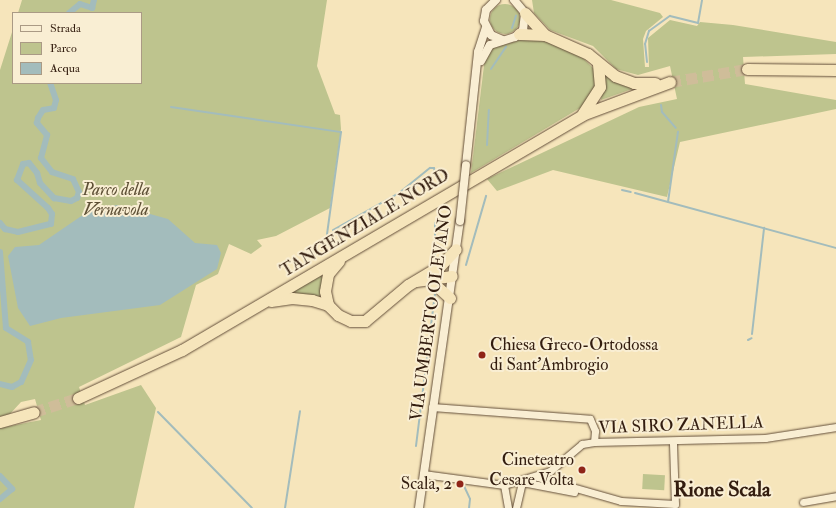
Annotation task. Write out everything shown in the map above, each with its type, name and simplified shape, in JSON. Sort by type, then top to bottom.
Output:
[{"type":"highway","points":[[525,13],[546,35],[588,54],[598,64],[598,96],[582,115]]},
{"type":"highway","points":[[519,34],[546,35]]},
{"type":"highway","name":"TANGENZIALE NORD","points":[[78,398],[138,373],[264,302],[582,115],[670,82],[634,83],[598,64]]},
{"type":"highway","points":[[747,69],[836,70]]},
{"type":"highway","points":[[430,276],[456,249]]},
{"type":"highway","points":[[328,306],[324,291],[328,274],[344,255]]},
{"type":"highway","points":[[430,276],[450,298]]},
{"type":"highway","points":[[264,302],[292,298],[328,306],[351,321],[365,320],[415,281],[430,276],[452,276]]},
{"type":"highway","points":[[0,422],[34,412]]},
{"type":"street","points":[[514,0],[525,13],[525,26],[519,34]]},
{"type":"street","name":"VIA UMBERTO OLEVANO","points":[[419,508],[432,407],[450,298],[460,221],[477,75],[478,52],[486,27],[484,15],[493,1]]},
{"type":"street","points":[[486,27],[502,40]]},
{"type":"street","name":"VIA UMBERTO OLEVANO","points":[[477,75],[486,49],[502,40],[519,34]]},
{"type":"street","points":[[432,407],[590,419],[595,431],[594,442]]},
{"type":"street","name":"VIA SIRO ZANELLA","points":[[423,474],[504,485],[522,482],[550,471],[582,444],[594,442],[673,443],[765,438],[836,427]]},
{"type":"street","points":[[537,477],[621,501],[675,504],[673,443]]},
{"type":"street","points":[[516,508],[522,482],[547,489],[590,493]]},
{"type":"street","points":[[504,485],[508,508]]},
{"type":"street","points":[[803,502],[836,496]]},
{"type":"green space","name":"Parco della Vernavola","points":[[22,0],[327,0],[317,66],[335,114],[340,115],[341,129],[330,208],[276,236],[257,240],[262,246],[251,254],[229,244],[218,274],[196,285],[181,337],[79,387],[85,405],[141,385],[156,408],[134,508],[0,508],[0,428],[41,420],[35,399],[21,402],[9,415],[0,417],[0,70],[12,32],[12,84],[142,84],[142,12],[18,12]]},
{"type":"green space","points":[[532,0],[611,0],[660,13],[663,17],[646,31],[643,39],[645,67],[649,67],[648,38],[670,20],[697,26],[700,22],[733,25],[836,42],[836,54],[743,57],[745,84],[836,100],[836,109],[680,142],[667,197],[553,170],[497,191],[487,179],[639,107],[677,99],[670,66],[638,75],[616,69],[593,46],[550,30],[534,13]]},
{"type":"green space","points":[[505,4],[516,8],[520,19],[516,30],[505,34],[494,30],[490,19],[494,8]]},
{"type":"green space","points":[[524,39],[548,42],[582,57],[594,69],[598,86],[585,105],[471,173],[485,57],[494,47]]},
{"type":"green space","points":[[604,75],[633,88],[601,100]]},
{"type":"green space","points":[[324,272],[323,298],[290,294],[291,292]]},
{"type":"green space","points":[[643,474],[665,475],[664,490],[642,489]]},
{"type":"water","points":[[118,205],[168,219],[195,243],[217,245],[221,253],[217,269],[160,305],[61,318],[30,326],[18,308],[8,256],[15,247],[39,245],[93,208]]},
{"type":"waterway","points":[[70,12],[80,4],[92,8],[94,0]]},
{"type":"waterway","points":[[647,62],[645,44],[649,31],[670,16],[698,23],[702,0]]},
{"type":"waterway","points":[[512,28],[516,16]]},
{"type":"waterway","points":[[491,69],[506,47]]},
{"type":"waterway","points":[[0,223],[5,229],[18,232],[51,224],[52,214],[48,208],[17,180],[23,164],[29,163],[37,173],[40,183],[54,198],[71,201],[77,198],[79,192],[73,179],[52,172],[41,158],[47,135],[37,123],[43,110],[54,108],[56,100],[50,84]]},
{"type":"waterway","points":[[661,105],[662,112],[676,128]]},
{"type":"waterway","points":[[171,107],[341,132],[327,234]]},
{"type":"waterway","points":[[487,145],[489,110]]},
{"type":"waterway","points":[[668,202],[678,132]]},
{"type":"waterway","points":[[333,230],[399,193],[430,168],[434,168],[435,173]]},
{"type":"waterway","points":[[622,190],[631,192]]},
{"type":"waterway","points":[[635,193],[836,248]]},
{"type":"waterway","points":[[466,265],[486,196]]},
{"type":"waterway","points":[[435,223],[435,259]]},
{"type":"waterway","points":[[752,334],[764,228]]},
{"type":"waterway","points":[[0,252],[6,328],[28,342],[31,360],[21,382],[12,387],[0,384]]},
{"type":"waterway","points":[[416,446],[435,294]]},
{"type":"waterway","points":[[748,340],[752,338]]},
{"type":"waterway","points":[[285,508],[300,411]]},
{"type":"waterway","points":[[158,412],[252,508]]},
{"type":"waterway","points":[[0,476],[12,489],[0,499]]},
{"type":"waterway","points":[[464,486],[470,499],[469,508]]},
{"type":"tunnel","points":[[670,82],[747,69]]},
{"type":"tunnel","points":[[34,412],[78,398]]},
{"type":"place","name":"Chiesa Greco-Ortodossa di Sant’Ambrogio","points":[[482,355]]},
{"type":"place","name":"Cineteatro Cesare Volta","points":[[582,470]]},
{"type":"place","name":"Scala, 2","points":[[460,484]]},
{"type":"district","name":"Rione Scala","points":[[722,490]]}]
